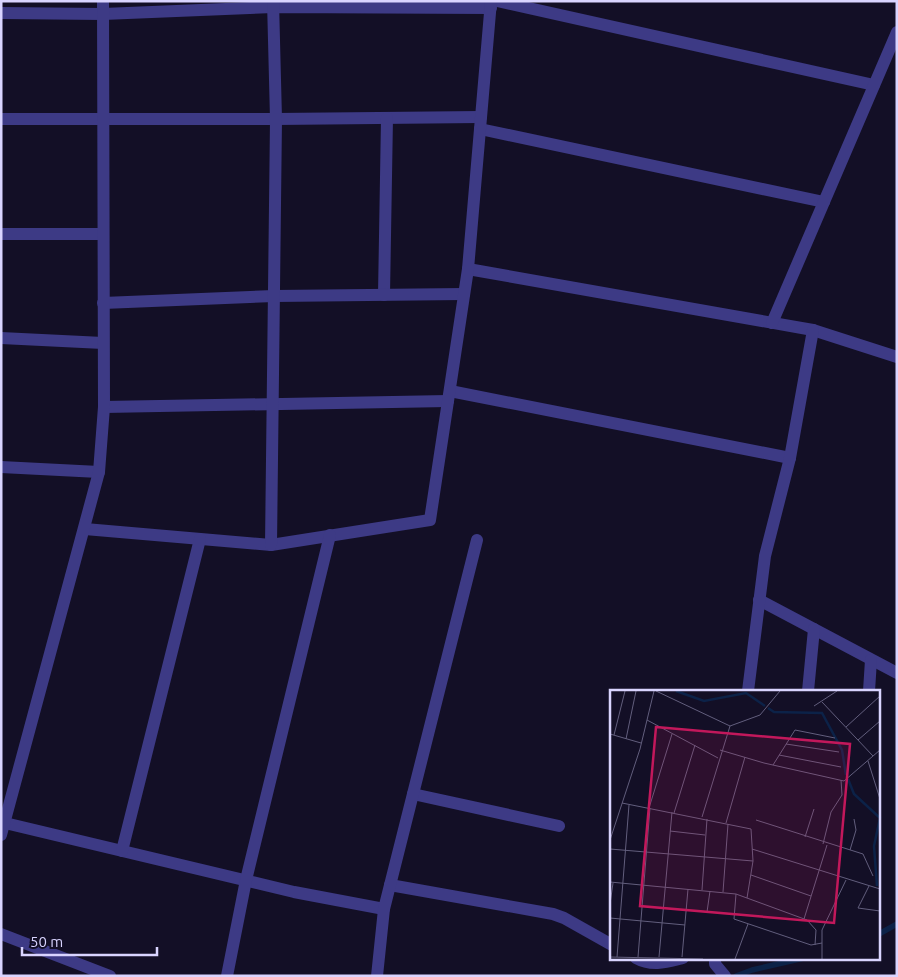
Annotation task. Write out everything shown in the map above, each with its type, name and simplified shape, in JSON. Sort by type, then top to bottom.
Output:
[{"type":"street","points":[[271,544],[276,119],[273,4]]},
{"type":"street","points":[[1,13],[103,8],[273,4],[493,4],[874,85]]},
{"type":"street","points":[[85,528],[271,544],[430,520],[468,269],[493,4]]},
{"type":"street","points":[[103,8],[104,407],[99,472],[3,829],[122,851],[323,899],[384,909]]},
{"type":"street","points":[[772,323],[897,32]]},
{"type":"street","points":[[1,119],[386,118],[481,123],[824,202]]},
{"type":"street","points":[[384,295],[386,118]]},
{"type":"street","points":[[1,234],[103,234]]},
{"type":"street","points":[[468,269],[813,330],[897,357]]},
{"type":"street","points":[[103,303],[274,296],[464,294]]},
{"type":"street","points":[[748,690],[765,556],[790,458],[813,330]]},
{"type":"street","points":[[1,338],[103,342]]},
{"type":"street","points":[[104,407],[273,405],[449,396],[790,458]]},
{"type":"street","points":[[1,467],[99,472]]},
{"type":"street","points":[[227,976],[246,880],[330,535]]},
{"type":"street","points":[[122,851],[200,539]]},
{"type":"street","points":[[376,976],[384,909],[477,540]]},
{"type":"street","points":[[759,600],[897,673]]},
{"type":"street","points":[[808,690],[814,629]]},
{"type":"street","points":[[869,690],[871,660]]},
{"type":"street","points":[[413,794],[559,826]]},
{"type":"street","points":[[390,885],[553,914],[564,918],[610,944]]},
{"type":"street","points":[[1,934],[110,976]]},
{"type":"street","points":[[639,960],[654,964],[673,960]]},
{"type":"street","points":[[715,961],[725,976]]},
{"type":"waterway","points":[[880,933],[897,924]]},
{"type":"waterway","points":[[736,976],[752,970],[795,960]]}]
